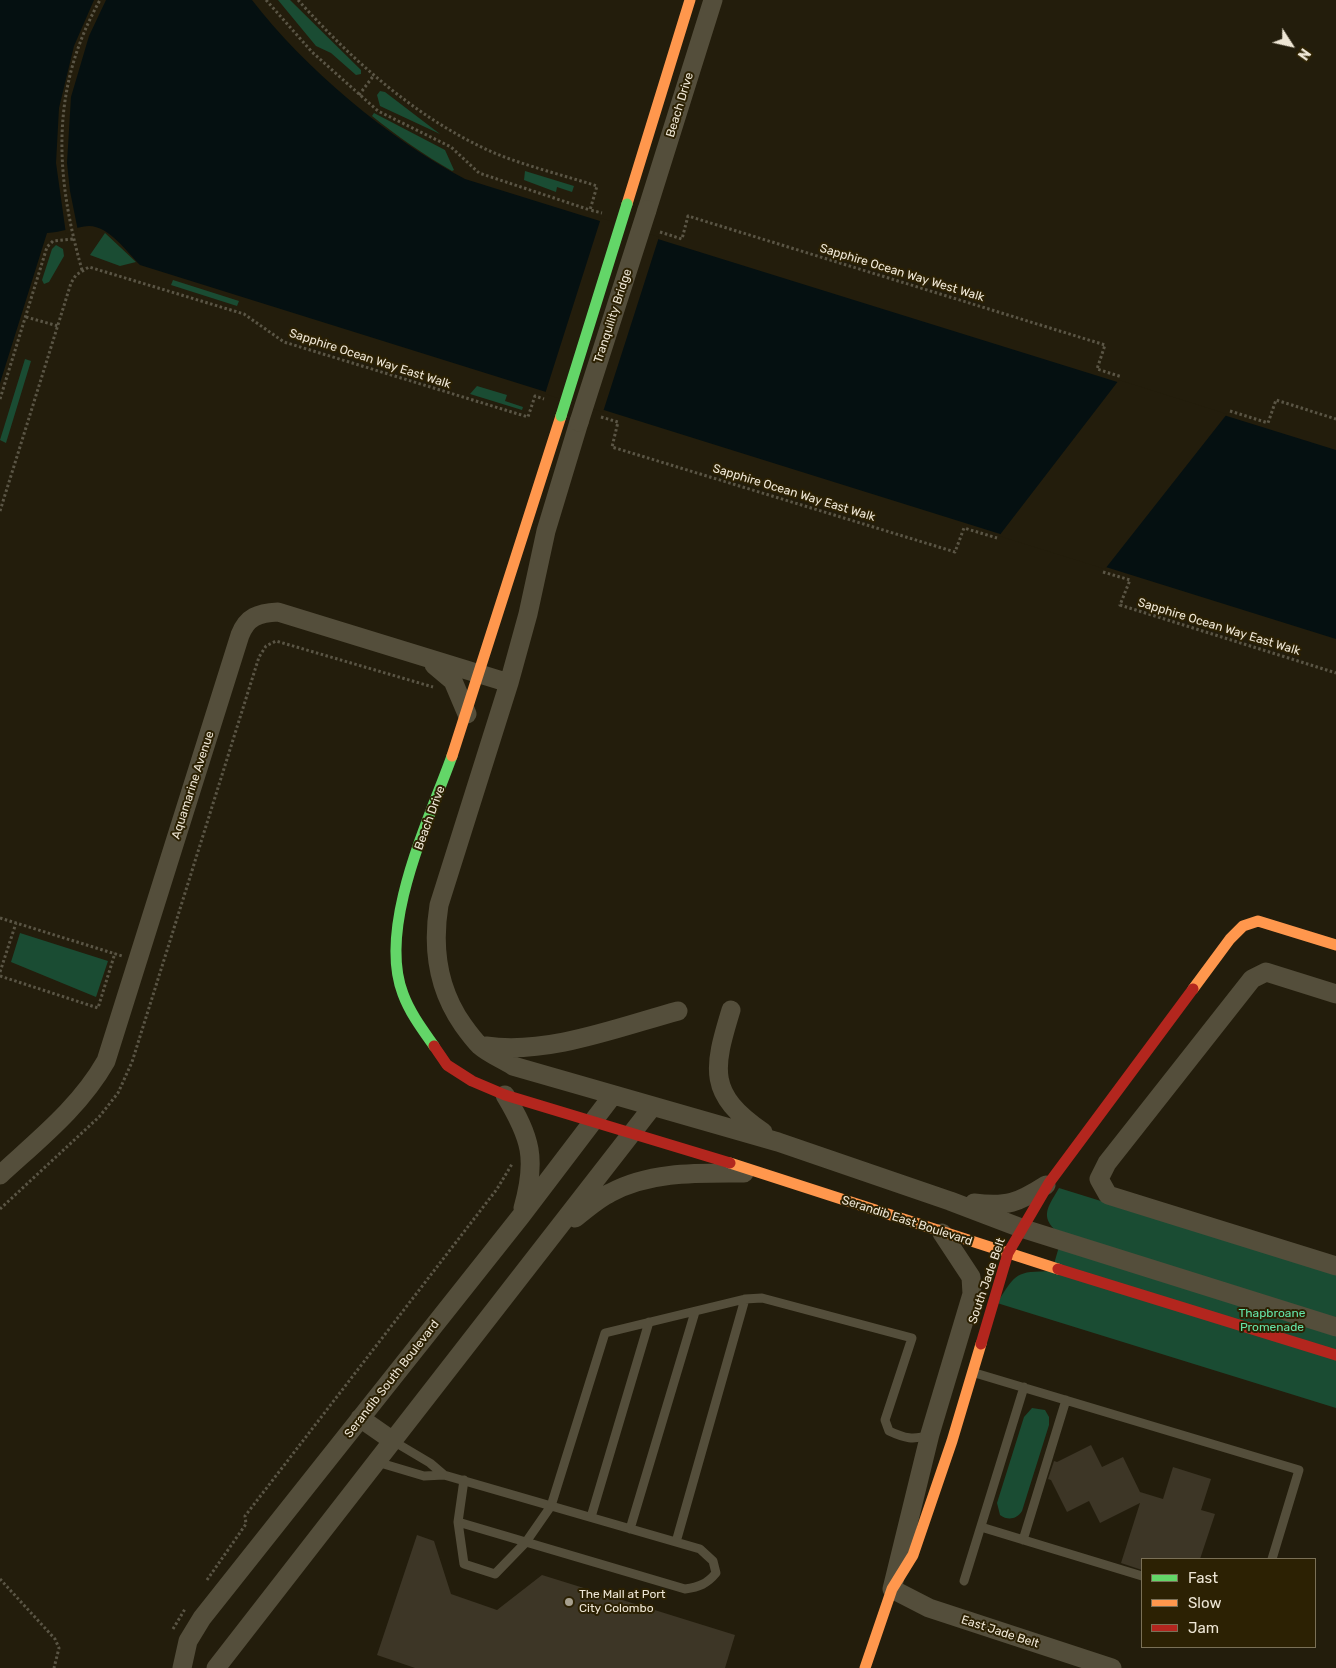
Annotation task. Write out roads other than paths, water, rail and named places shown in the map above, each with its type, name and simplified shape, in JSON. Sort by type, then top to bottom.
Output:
[{"type":"street","name":"Beach Drive","points":[[627,204],[690,0]]},
{"type":"street","name":"Beach Drive","points":[[647,210],[713,0]]},
{"type":"street","name":"Tranquility Bridge","points":[[560,416],[627,204]]},
{"type":"street","name":"Tranquility Bridge","points":[[509,683],[528,614],[544,539],[647,210]]},
{"type":"street","name":"Beach Drive","points":[[560,416],[467,714],[404,890],[396,932],[396,960],[402,992],[414,1018],[447,1065],[472,1081],[505,1095],[593,1121]]},
{"type":"street","name":"Aquamarine Avenue","points":[[0,1175],[66,1114],[94,1082],[106,1061],[240,635],[249,620],[256,615],[278,612],[509,683]]},
{"type":"street","points":[[423,657],[453,681],[467,714]]},
{"type":"street","points":[[509,683],[445,880],[434,933],[435,953],[442,986],[453,1011],[480,1046],[513,1066],[778,1142],[950,1201],[1021,1228],[1336,1327]]},
{"type":"street","name":"South Jade Belt","points":[[941,1438],[972,1372],[1008,1253],[1021,1228],[1048,1183],[1230,939],[1243,926],[1258,921],[1336,945]]},
{"type":"street","points":[[1336,994],[1266,972],[1252,979],[1107,1163],[1099,1179],[1108,1195],[1336,1266]]},
{"type":"street","points":[[731,1010],[717,1066],[721,1087],[730,1103],[742,1117],[778,1142]]},
{"type":"street","points":[[480,1046],[525,1049],[582,1037],[678,1011]]},
{"type":"street","points":[[505,1095],[527,1136],[531,1164],[529,1187],[521,1216]]},
{"type":"street","name":"Serandib South Boulevard","points":[[181,1667],[188,1641],[202,1618],[521,1216],[613,1095]]},
{"type":"street","points":[[216,1668],[226,1652],[393,1441],[653,1106]]},
{"type":"street","name":"Serandib East Boulevard","points":[[593,1121],[760,1173],[942,1233],[1336,1355]]},
{"type":"street","points":[[557,1231],[610,1192],[650,1179],[684,1173],[760,1173]]},
{"type":"street","points":[[950,1201],[1000,1206],[1020,1201],[1048,1183]]},
{"type":"street","points":[[865,1668],[941,1438],[972,1294],[971,1277],[942,1233]]},
{"type":"street","points":[[360,1418],[393,1441]]},
{"type":"street","name":"East Jade Belt","points":[[892,1588],[928,1608],[1112,1668]]},
{"type":"lane","points":[[464,1480],[458,1522],[464,1564],[495,1574],[526,1542],[551,1506],[605,1333],[744,1299],[762,1298],[912,1338],[885,1420],[889,1431],[905,1438],[941,1438]]},
{"type":"lane","points":[[676,1542],[744,1299]]},
{"type":"lane","points":[[630,1529],[695,1312]]},
{"type":"lane","points":[[591,1517],[649,1322]]},
{"type":"lane","points":[[972,1372],[1299,1470],[1272,1558]]},
{"type":"lane","points":[[964,1581],[1024,1387]]},
{"type":"lane","points":[[1023,1540],[1066,1400]]},
{"type":"lane","points":[[393,1441],[430,1463],[444,1474],[700,1549],[712,1560],[716,1572],[709,1582],[698,1587],[685,1589],[458,1522]]},
{"type":"lane","points":[[376,1462],[424,1476],[444,1474]]},
{"type":"lane","points":[[981,1527],[1141,1576]]},
{"type":"place","name":"The Mall at Port City Colombo","points":[[569,1602]]},
{"type":"park label","name":"Thapbroane Promenade","points":[[1272,1321]]}]
